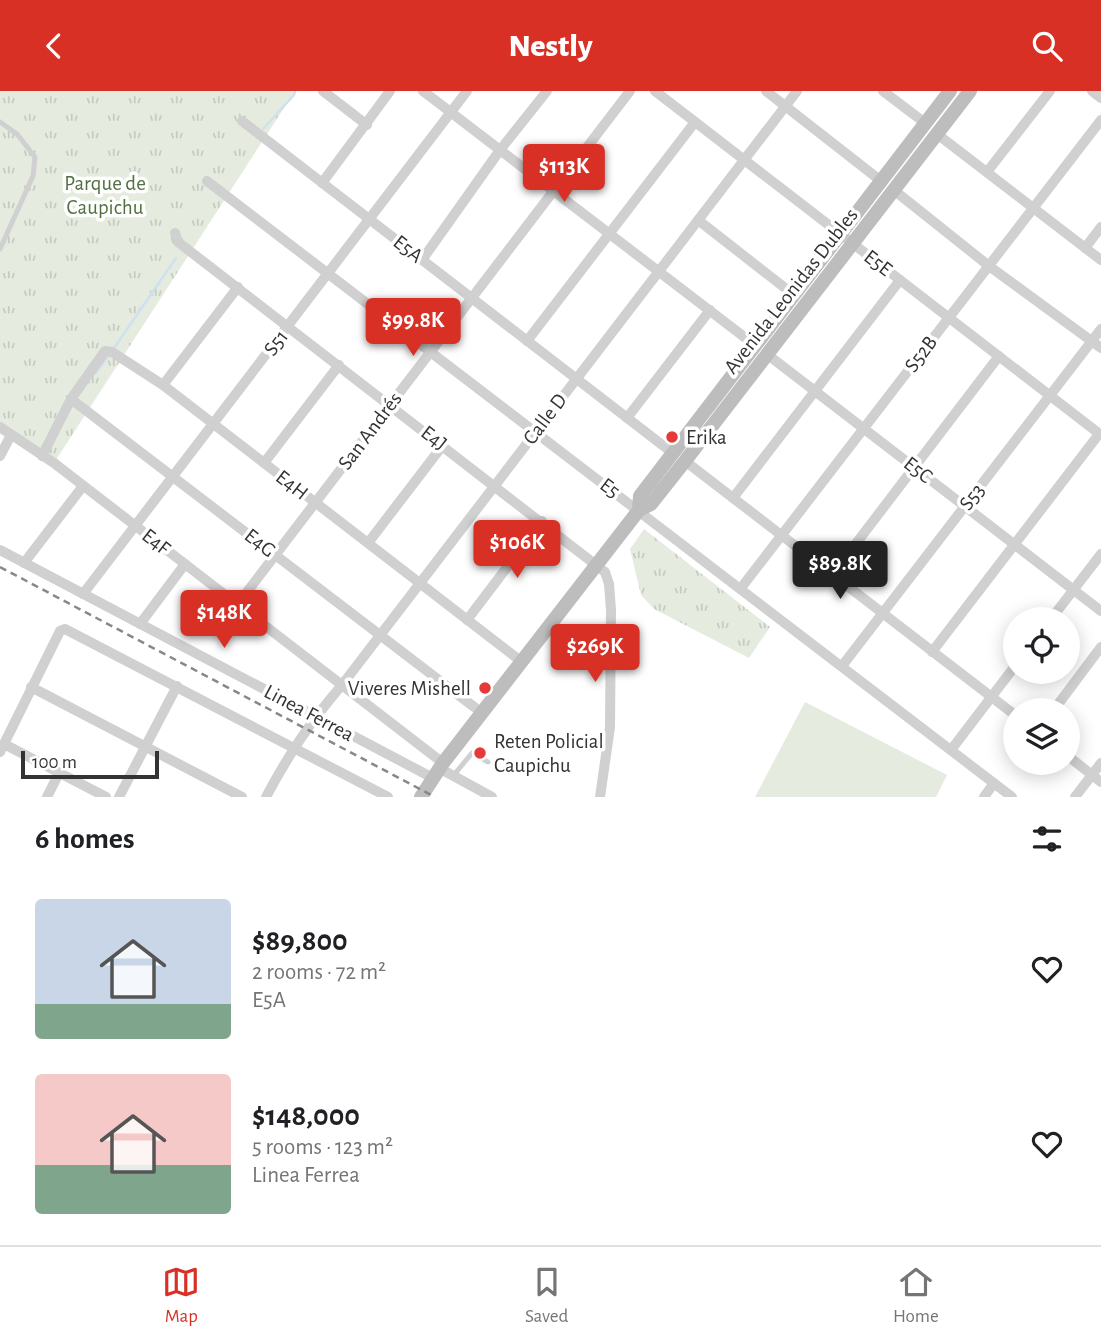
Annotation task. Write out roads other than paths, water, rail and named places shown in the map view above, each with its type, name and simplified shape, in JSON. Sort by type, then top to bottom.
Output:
[{"type":"main road","name":"Avenida Leonidas Dubles","points":[[762,350],[794,295],[950,91]]},
{"type":"main road","name":"Avenida Leonidas Dubles","points":[[421,797],[438,770],[639,510],[640,496],[679,458],[762,350],[895,191],[970,91]]},
{"type":"street","points":[[323,91],[366,125]]},
{"type":"street","points":[[322,183],[390,91]]},
{"type":"street","name":"E5C","points":[[424,91],[1101,611]]},
{"type":"street","name":"S51","points":[[83,594],[467,91]]},
{"type":"street","points":[[422,260],[500,150],[547,91]]},
{"type":"street","name":"San Andrés","points":[[237,604],[631,91]]},
{"type":"street","name":"E5E","points":[[655,91],[1100,434]]},
{"type":"street","points":[[766,91],[881,181]]},
{"type":"street","name":"Calle D","points":[[267,797],[293,747],[315,716],[342,685],[797,91]]},
{"type":"street","points":[[883,91],[925,124]]},
{"type":"street","points":[[988,172],[1050,91]]},
{"type":"street","points":[[1092,91],[1101,98]]},
{"type":"street","name":"S52B","points":[[741,588],[1101,120]]},
{"type":"street","name":"E5A","points":[[242,121],[1003,706]]},
{"type":"street","points":[[527,341],[695,122]]},
{"type":"street","points":[[937,134],[1101,260]]},
{"type":"street","name":"E5","points":[[207,181],[1012,797]]},
{"type":"street","points":[[895,191],[989,266],[1096,344]]},
{"type":"street","points":[[698,220],[794,295]]},
{"type":"street","points":[[1085,248],[1101,227]]},
{"type":"street","name":"E4J","points":[[174,233],[178,242],[597,564]]},
{"type":"street","points":[[733,498],[900,280]]},
{"type":"street","points":[[163,385],[238,288]]},
{"type":"street","points":[[627,418],[710,310]]},
{"type":"street","name":"S53","points":[[842,666],[1050,395],[1096,344],[1101,328]]},
{"type":"street","name":"E4H","points":[[71,399],[105,351],[115,353],[163,385],[522,662]]},
{"type":"street","points":[[832,575],[999,356]]},
{"type":"street","points":[[264,463],[339,365]]},
{"type":"street","points":[[42,456],[71,399]]},
{"type":"street","name":"E4G","points":[[71,399],[482,713]]},
{"type":"street","name":"E4F","points":[[0,427],[83,486],[342,685],[438,770],[492,797]]},
{"type":"street","points":[[932,652],[1100,434]]},
{"type":"street","points":[[0,456],[11,435]]},
{"type":"street","points":[[368,544],[443,445]]},
{"type":"street","points":[[24,563],[83,486]]},
{"type":"street","points":[[467,620],[542,521]]},
{"type":"street","name":"Linea Ferrea","points":[[0,550],[315,716],[438,770]]},
{"type":"street","points":[[1060,607],[1101,554]]},
{"type":"street","points":[[139,624],[185,564]]},
{"type":"street","points":[[597,564],[607,577],[611,610],[610,727],[600,797]]},
{"type":"street","points":[[106,797],[2,748],[60,631],[65,629],[70,629],[388,797]]},
{"type":"street","points":[[1063,698],[1101,647]]},
{"type":"street","points":[[951,750],[1003,682]]},
{"type":"street","points":[[119,797],[177,686]]},
{"type":"street","points":[[31,687],[242,797]]},
{"type":"street","points":[[1075,797],[1096,778],[1101,763]]},
{"type":"street","points":[[1080,765],[1096,778]]},
{"type":"street","points":[[47,797],[59,773]]},
{"type":"street","points":[[984,797],[994,783]]},
{"type":"lane","points":[[0,122],[17,134],[35,157],[33,176],[0,249]]},
{"type":"lane","points":[[453,776],[472,753],[488,762]]},
{"type":"waterway","points":[[263,129],[295,91]]},
{"type":"waterway","points":[[114,348],[176,258]]},
{"type":"waterway","points":[[95,374],[110,354]]},
{"type":"railway","points":[[0,567],[435,797]]},
{"type":"place","name":"Erika","points":[[672,437]]},
{"type":"place","name":"Viveres Mishell","points":[[485,688]]},
{"type":"place","name":"Reten Policial Caupichu","points":[[480,753]]},
{"type":"park label","name":"Parque de Caupichu","points":[[105,195]]}]
